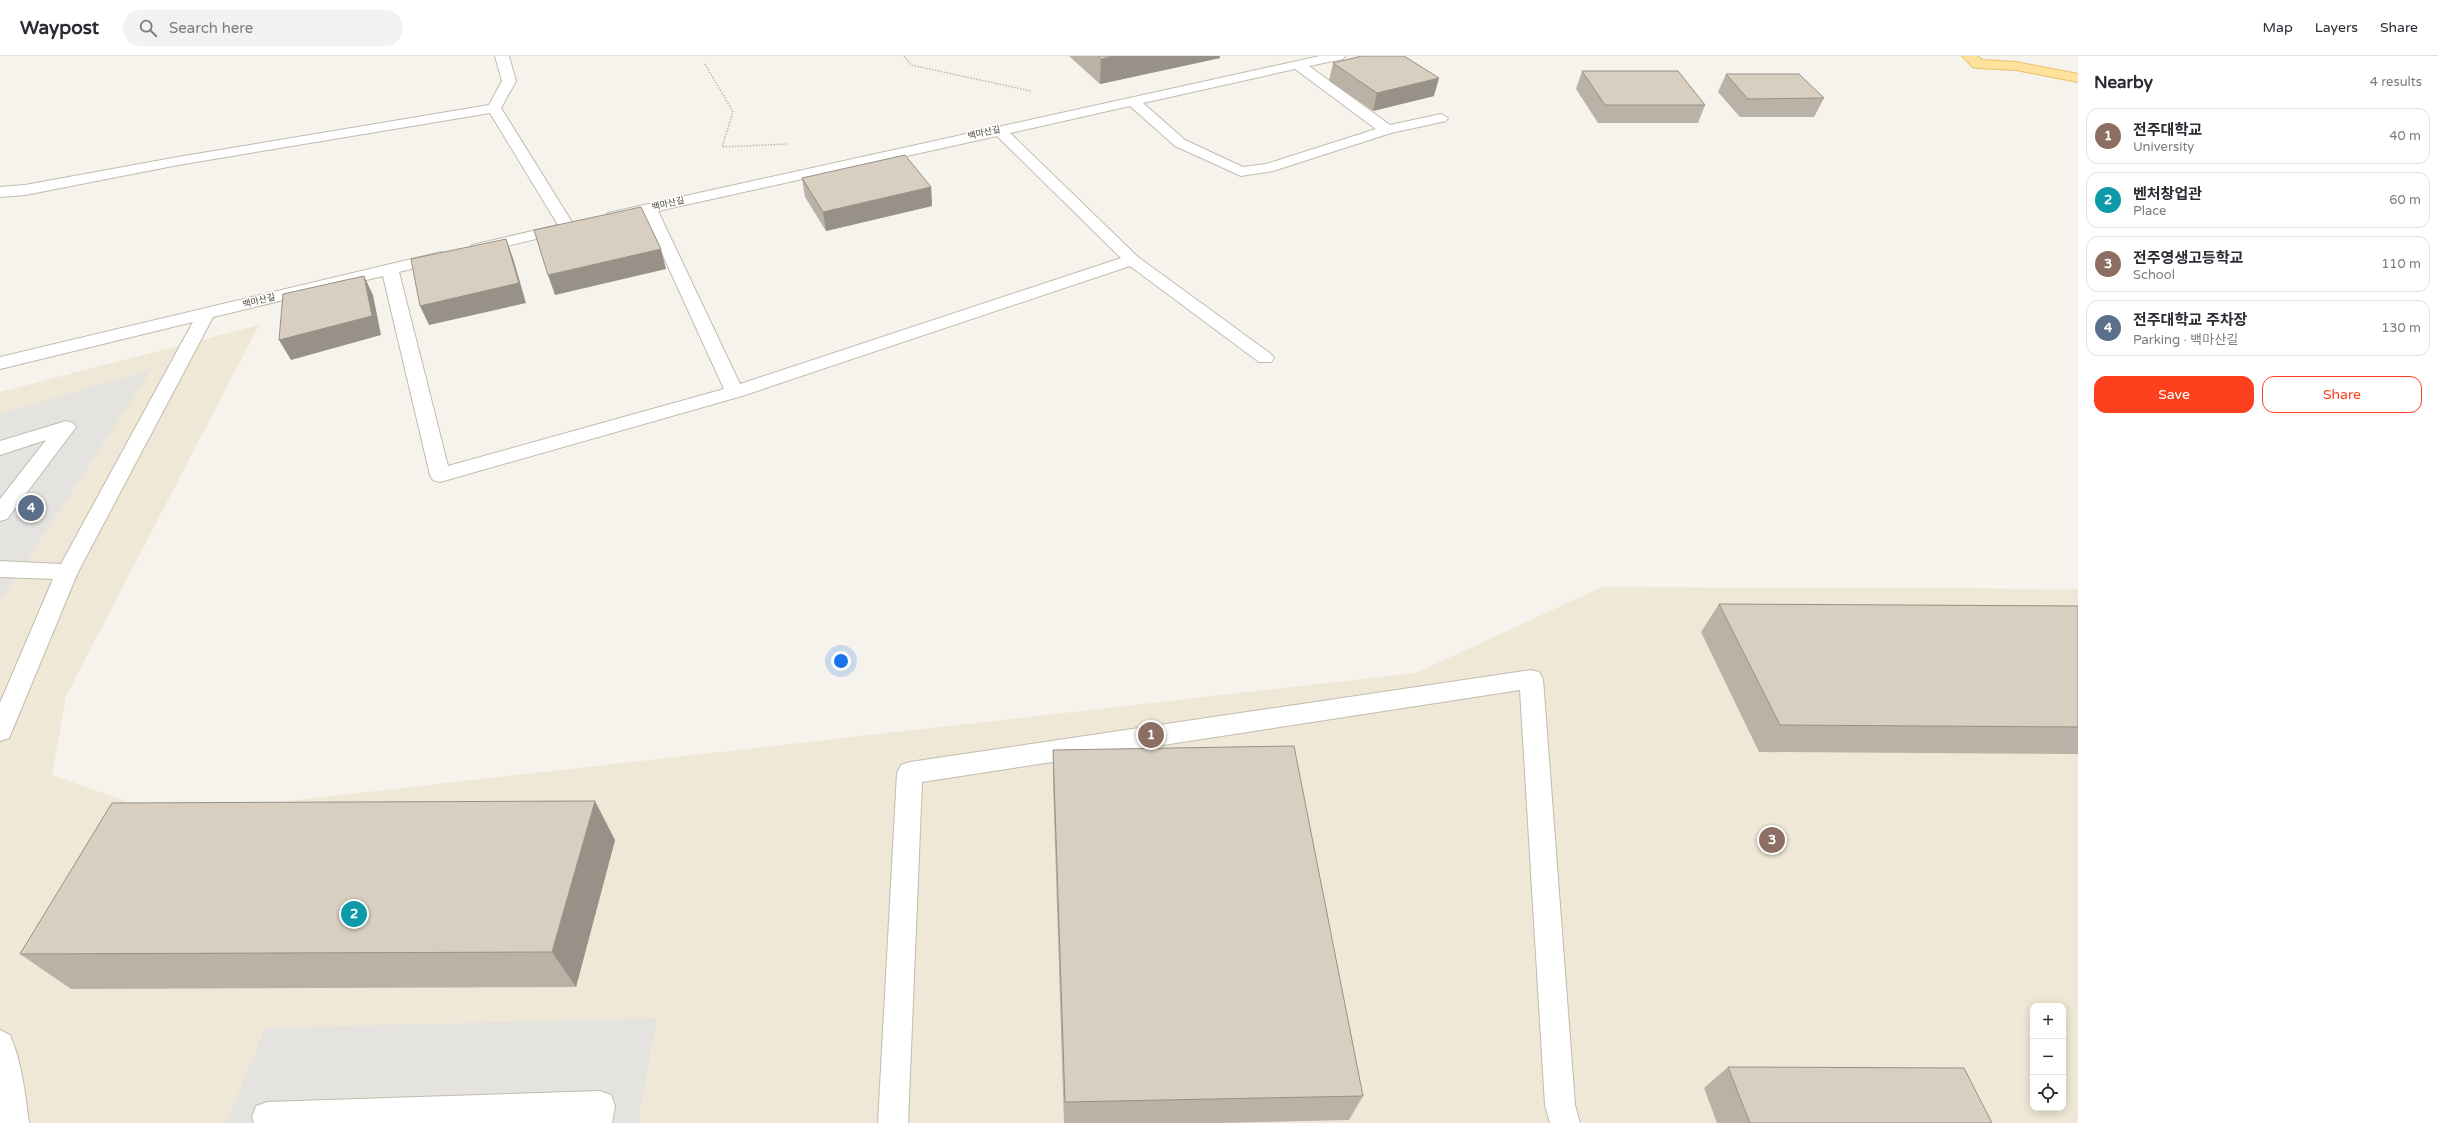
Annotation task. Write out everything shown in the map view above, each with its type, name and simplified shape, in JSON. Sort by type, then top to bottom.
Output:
[{"type":"main road","points":[[1969,56],[1978,64],[2016,66],[2078,78]]},
{"type":"street","points":[[494,108],[509,81],[502,56]]},
{"type":"street","name":"백마산길","points":[[0,363],[649,208],[1338,56]]},
{"type":"street","points":[[1298,65],[1387,130]]},
{"type":"street","points":[[1132,101],[1180,143],[1241,172],[1268,168],[1387,130],[1441,118]]},
{"type":"street","points":[[0,192],[25,190],[178,161],[494,108]]},
{"type":"street","points":[[494,108],[582,224]]},
{"type":"street","points":[[999,130],[1132,260],[1265,358]]},
{"type":"street","points":[[649,208],[734,392]]},
{"type":"street","points":[[390,270],[440,475],[734,392],[1132,260]]},
{"type":"street","points":[[0,731],[67,572],[206,314]]},
{"type":"street","points":[[0,448],[66,427],[0,514]]},
{"type":"street","points":[[0,569],[67,572]]},
{"type":"street","points":[[893,1123],[910,773],[1531,679],[1560,1105],[1565,1123]]},
{"type":"street","points":[[0,1045],[7,1072],[14,1123]]},
{"type":"street","points":[[267,1117],[600,1106],[597,1123]]},
{"type":"path","points":[[904,56],[911,65],[1048,95],[1069,115]]},
{"type":"path","points":[[705,64],[733,112],[722,147],[792,144]]},
{"type":"shaded area","points":[[259,325],[66,696],[52,775],[165,815],[1416,673],[1602,587],[2078,589],[2078,1123],[0,1123],[0,392]]},
{"type":"shaded area","points":[[152,369],[0,602],[0,414]]},
{"type":"shaded area","points":[[657,1018],[638,1123],[226,1123],[265,1028]]},
{"type":"building","points":[[1098,56],[1114,56],[1101,59]]},
{"type":"building","points":[[1362,56],[1404,56],[1439,78],[1377,93],[1333,63]]},
{"type":"building","points":[[1582,71],[1678,71],[1705,105],[1605,105]]},
{"type":"building","points":[[1726,74],[1799,74],[1824,98],[1748,99]]},
{"type":"building","points":[[905,155],[931,187],[823,212],[802,178]]},
{"type":"building","points":[[641,207],[661,249],[548,275],[534,230]]},
{"type":"building","points":[[506,239],[519,283],[420,306],[411,259]]},
{"type":"building","points":[[364,276],[372,316],[279,340],[283,294]]},
{"type":"building","points":[[1719,604],[2078,606],[2078,727],[1780,725]]},
{"type":"building","points":[[1294,746],[1363,1096],[1065,1102],[1053,750]]},
{"type":"building","points":[[595,801],[552,952],[20,954],[112,803]]},
{"type":"building","points":[[1728,1067],[1964,1068],[1992,1123],[1750,1123]]},
{"type":"place","name":"전주대학교 주차장","points":[[31,508]]},
{"type":"place","name":"전주대학교","points":[[1151,735]]},
{"type":"place","name":"전주영생고등학교","points":[[1772,840]]},
{"type":"place","name":"벤처창업관","points":[[354,914]]}]
